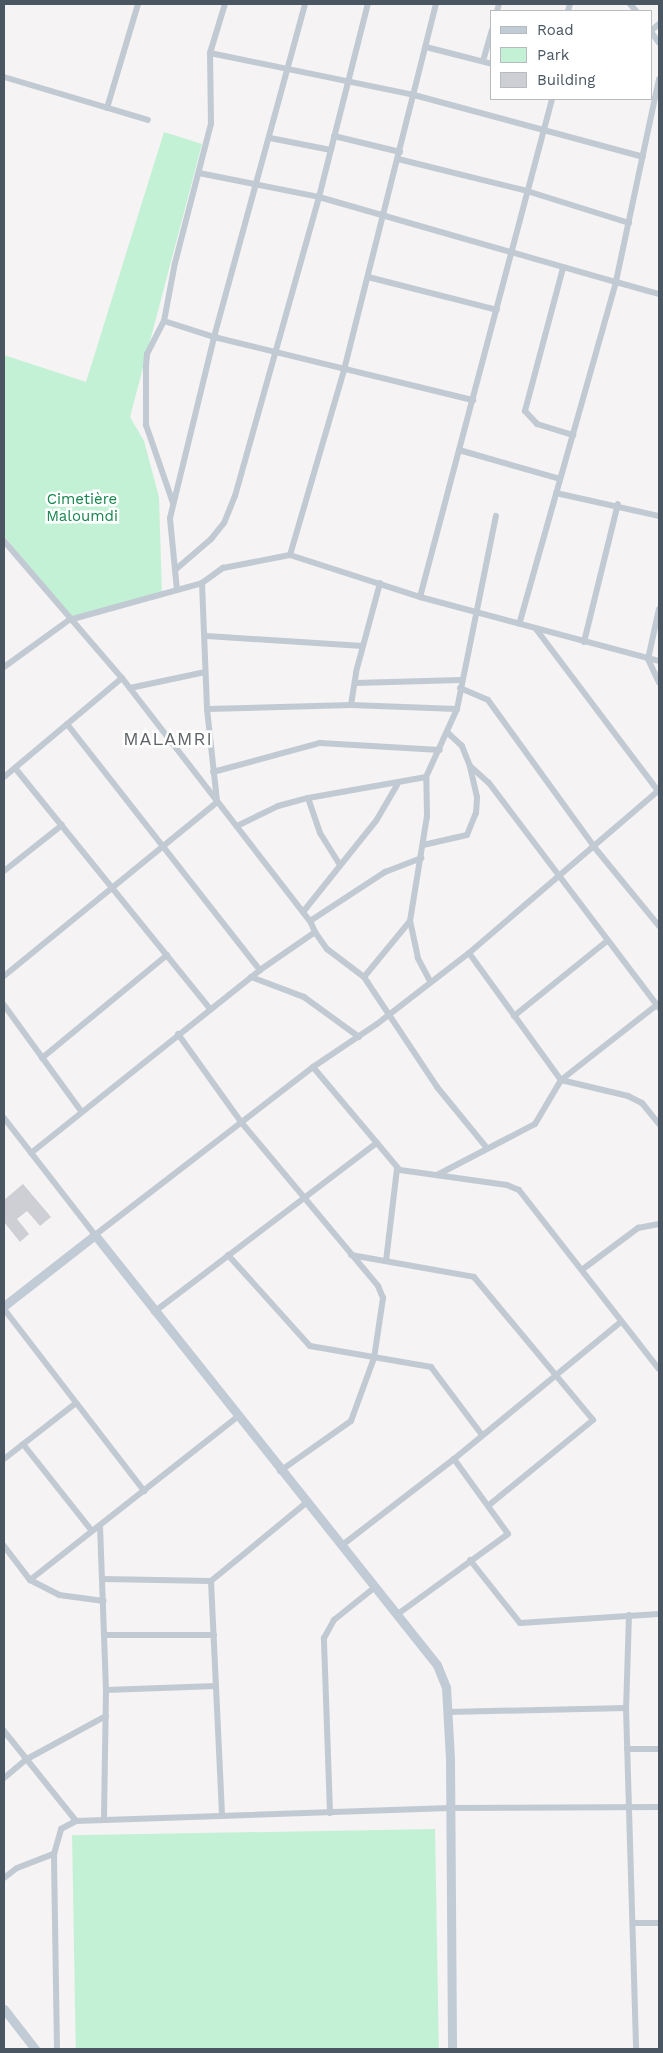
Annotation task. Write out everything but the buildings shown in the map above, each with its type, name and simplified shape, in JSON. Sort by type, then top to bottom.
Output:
[{"type":"street","points":[[107,108],[138,4]]},
{"type":"street","points":[[173,504],[146,425],[147,354],[164,321],[175,263],[212,124],[210,53],[225,4]]},
{"type":"street","points":[[178,590],[170,538],[173,504],[214,337],[270,138],[304,4]]},
{"type":"street","points":[[175,570],[211,540],[224,522],[276,352],[319,197],[368,4]]},
{"type":"street","points":[[290,555],[344,370],[436,4]]},
{"type":"street","points":[[483,61],[490,37]]},
{"type":"street","points":[[426,46],[490,63]]},
{"type":"street","points":[[210,53],[414,95],[642,157]]},
{"type":"street","points":[[4,77],[148,120]]},
{"type":"street","points":[[519,624],[616,282],[659,79]]},
{"type":"street","points":[[420,598],[552,100]]},
{"type":"street","points":[[334,136],[527,191],[629,223]]},
{"type":"street","points":[[270,138],[331,150]]},
{"type":"street","points":[[199,174],[256,187],[319,197],[384,214],[512,254],[659,294]]},
{"type":"street","points":[[563,268],[525,411],[536,424],[573,435]]},
{"type":"street","points":[[368,277],[497,310]]},
{"type":"street","points":[[164,321],[214,337],[472,400]]},
{"type":"street","points":[[459,450],[560,479]]},
{"type":"street","points":[[556,493],[618,504],[659,516]]},
{"type":"street","points":[[584,642],[618,504]]},
{"type":"street","points":[[430,981],[418,958],[410,921],[423,845],[426,777],[449,734],[457,709],[461,680],[496,516]]},
{"type":"street","points":[[4,541],[69,620],[130,688],[310,921],[327,949],[364,977],[437,1087],[487,1148]]},
{"type":"street","points":[[4,667],[69,620],[202,583],[223,568],[290,555],[380,583],[420,598],[659,662]]},
{"type":"street","points":[[202,583],[207,636],[205,672],[207,709],[217,802]]},
{"type":"street","points":[[351,705],[354,683],[380,583]]},
{"type":"street","points":[[659,609],[648,659],[659,683]]},
{"type":"street","points":[[144,1491],[4,1308],[313,1066],[390,1014],[468,953],[560,879],[659,791],[536,629]]},
{"type":"street","points":[[207,636],[363,646]]},
{"type":"street","points":[[130,688],[205,672]]},
{"type":"street","points":[[4,776],[122,678]]},
{"type":"street","points":[[354,683],[461,680]]},
{"type":"street","points":[[460,688],[488,700],[595,848],[659,926]]},
{"type":"street","points":[[207,709],[351,705],[457,709]]},
{"type":"street","points":[[67,724],[162,849],[260,970]]},
{"type":"street","points":[[423,845],[461,838],[472,826],[478,797],[470,766],[462,746],[449,734]]},
{"type":"street","points":[[214,772],[320,743],[440,750]]},
{"type":"street","points":[[436,1176],[535,1124],[561,1080],[658,1006],[489,783],[470,766]]},
{"type":"street","points":[[15,768],[210,1009]]},
{"type":"street","points":[[237,826],[278,806],[308,798],[397,785],[426,777]]},
{"type":"street","points":[[303,912],[333,877],[339,864],[376,821],[397,785]]},
{"type":"street","points":[[308,798],[320,833],[339,864]]},
{"type":"street","points":[[4,976],[114,889],[217,802]]},
{"type":"street","points":[[4,871],[62,825]]},
{"type":"street","points":[[310,921],[400,864],[421,858]]},
{"type":"street","points":[[364,977],[410,921]]},
{"type":"street","points":[[31,1153],[251,977],[315,932]]},
{"type":"street","points":[[514,1016],[607,941]]},
{"type":"street","points":[[468,953],[561,1080],[628,1096],[642,1103],[658,1120]]},
{"type":"street","points":[[42,1058],[167,955]]},
{"type":"street","points":[[251,977],[304,997],[359,1036]]},
{"type":"street","points":[[4,1005],[82,1111]]},
{"type":"street","points":[[178,1034],[241,1122],[301,1198],[378,1286],[383,1298],[374,1358],[354,1414],[346,1426],[280,1471]]},
{"type":"street","points":[[313,1066],[397,1169],[513,1187],[583,1269],[621,1322],[659,1368]]},
{"type":"street","points":[[4,1118],[237,1417],[398,1614],[443,1676],[448,1712],[452,2049]]},
{"type":"street","points":[[154,1312],[301,1198],[377,1143]]},
{"type":"street","points":[[386,1261],[397,1169]]},
{"type":"street","points":[[583,1269],[638,1228],[659,1224]]},
{"type":"street","points":[[228,1255],[310,1346],[424,1365],[437,1372],[482,1435]]},
{"type":"street","points":[[351,1255],[474,1277],[557,1374],[593,1420],[489,1505]]},
{"type":"street","points":[[341,1546],[454,1458],[621,1322]]},
{"type":"street","points":[[4,1459],[76,1403]]},
{"type":"street","points":[[30,1580],[237,1417]]},
{"type":"street","points":[[23,1444],[92,1531]]},
{"type":"street","points":[[398,1614],[508,1534],[454,1458]]},
{"type":"street","points":[[104,1579],[211,1582],[306,1502]]},
{"type":"street","points":[[100,1526],[104,1579],[106,1690],[104,1820]]},
{"type":"street","points":[[4,1546],[30,1580],[59,1594],[104,1601]]},
{"type":"street","points":[[470,1560],[520,1623],[659,1614]]},
{"type":"street","points":[[211,1582],[222,1816]]},
{"type":"street","points":[[330,1813],[322,1645],[328,1626],[375,1587]]},
{"type":"street","points":[[629,1615],[626,1708],[631,1808],[636,2049]]},
{"type":"street","points":[[104,1635],[214,1635]]},
{"type":"street","points":[[106,1690],[216,1686]]},
{"type":"street","points":[[448,1712],[626,1708]]},
{"type":"street","points":[[4,1778],[27,1759],[106,1716]]},
{"type":"street","points":[[4,1731],[76,1821]]},
{"type":"street","points":[[627,1749],[659,1749]]},
{"type":"street","points":[[57,2049],[54,1854],[61,1829],[76,1821],[450,1808],[659,1807]]},
{"type":"street","points":[[4,1878],[17,1868],[54,1854]]},
{"type":"street","points":[[633,1923],[659,1923]]},
{"type":"street","points":[[4,2009],[35,2049]]},
{"type":"green space","name":"Cimetière Maloumdi","points":[[164,132],[202,144],[130,417],[144,441],[159,497],[162,597],[72,617],[4,536],[4,355],[86,382]]},
{"type":"green space","points":[[435,1829],[439,2049],[76,2049],[72,1835]]},
{"type":"district","name":"MALAMRI","points":[[168,739]]}]
